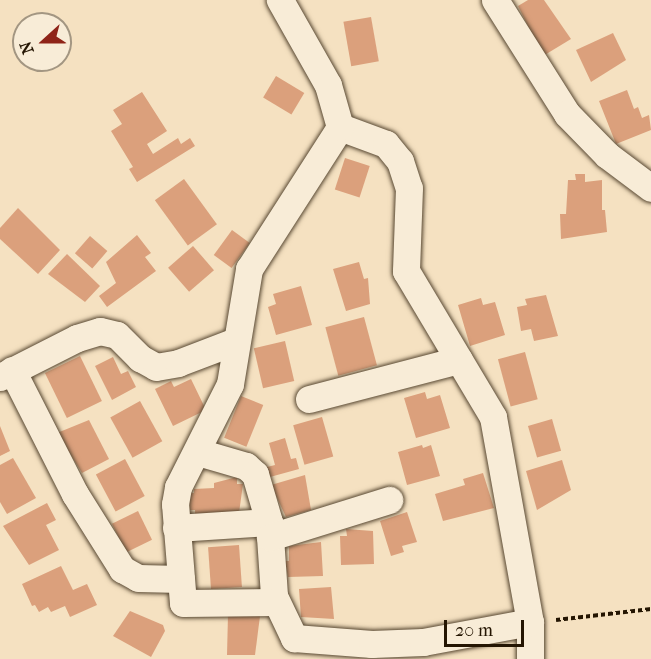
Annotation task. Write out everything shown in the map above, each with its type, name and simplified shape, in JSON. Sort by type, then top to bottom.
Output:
[{"type":"street","points":[[276,602],[183,603],[176,528],[178,487],[198,452],[230,384],[249,269],[340,126],[328,86],[280,0]]},
{"type":"street","points":[[495,0],[567,114],[606,155],[651,188]]},
{"type":"street","points":[[340,126],[386,144],[400,161],[409,188],[406,271],[492,417],[530,622],[530,659]]},
{"type":"street","points":[[181,579],[138,578],[122,569],[75,494],[6,373],[100,331],[117,335],[140,358],[156,367],[178,363],[236,341]]},
{"type":"street","points":[[309,399],[459,360]]},
{"type":"street","points":[[198,452],[246,466],[255,474],[269,530],[276,602],[292,649],[372,652],[530,622]]},
{"type":"street","points":[[176,528],[269,530],[389,500]]},
{"type":"path","points":[[530,622],[651,609]]},
{"type":"building","points":[[528,0],[544,0],[571,39],[543,56],[518,6]]},
{"type":"building","points":[[371,17],[379,61],[351,66],[343,22]]},
{"type":"building","points":[[613,33],[626,60],[591,82],[576,50]]},
{"type":"building","points":[[276,76],[304,93],[291,114],[263,97]]},
{"type":"building","points":[[627,90],[634,109],[638,107],[642,118],[649,115],[651,130],[616,144],[599,101]]},
{"type":"building","points":[[142,92],[167,131],[147,144],[153,154],[178,138],[181,144],[190,138],[195,146],[137,182],[129,169],[133,167],[111,131],[122,124],[113,110]]},
{"type":"building","points":[[345,158],[370,166],[360,197],[335,189]]},
{"type":"building","points":[[575,174],[585,174],[585,182],[602,180],[602,210],[605,210],[607,232],[561,239],[560,214],[566,214],[568,180],[576,180]]},
{"type":"building","points":[[184,179],[217,224],[188,245],[155,200]]},
{"type":"building","points":[[18,208],[60,250],[38,274],[0,239],[0,228]]},
{"type":"building","points":[[232,230],[250,243],[232,268],[214,255]]},
{"type":"building","points":[[137,235],[151,253],[145,257],[156,271],[107,307],[99,296],[116,283],[106,262]]},
{"type":"building","points":[[90,236],[107,251],[92,268],[75,253]]},
{"type":"building","points":[[193,246],[214,270],[189,292],[168,268]]},
{"type":"building","points":[[67,254],[100,286],[85,302],[48,274]]},
{"type":"building","points":[[359,262],[364,279],[368,278],[370,304],[346,311],[333,269]]},
{"type":"building","points":[[301,286],[312,325],[276,335],[268,307],[276,304],[273,294]]},
{"type":"building","points":[[546,295],[558,336],[534,341],[531,329],[521,331],[517,307],[527,305],[525,299]]},
{"type":"building","points":[[481,298],[483,305],[495,302],[505,335],[470,346],[458,305]]},
{"type":"building","points":[[364,317],[377,365],[338,376],[325,327]]},
{"type":"building","points":[[285,341],[294,381],[263,388],[254,348]]},
{"type":"building","points":[[525,352],[538,399],[511,407],[498,359]]},
{"type":"building","points":[[80,356],[102,401],[67,418],[45,373]]},
{"type":"building","points":[[113,357],[121,374],[128,371],[136,387],[112,400],[95,366]]},
{"type":"building","points":[[191,379],[206,410],[173,426],[155,389],[171,381],[174,387]]},
{"type":"building","points":[[425,392],[427,399],[440,395],[450,428],[416,438],[404,398]]},
{"type":"building","points":[[241,396],[263,405],[246,447],[224,438]]},
{"type":"building","points":[[140,401],[162,441],[133,458],[110,417]]},
{"type":"building","points":[[322,417],[333,456],[304,465],[293,425]]},
{"type":"building","points":[[552,419],[561,451],[537,458],[528,426]]},
{"type":"building","points":[[89,420],[109,459],[82,473],[57,433]]},
{"type":"building","points":[[0,426],[10,451],[0,456]]},
{"type":"building","points":[[285,438],[291,459],[296,458],[299,469],[270,477],[267,467],[275,465],[269,443]]},
{"type":"building","points":[[422,445],[423,448],[431,445],[440,476],[407,485],[398,452]]},
{"type":"building","points":[[13,458],[36,498],[7,514],[0,502],[0,465]]},
{"type":"building","points":[[125,459],[145,496],[116,512],[96,474]]},
{"type":"building","points":[[562,460],[571,490],[537,510],[526,471]]},
{"type":"building","points":[[483,473],[494,508],[443,521],[435,494],[465,485],[463,479]]},
{"type":"building","points":[[305,475],[311,510],[286,517],[271,485]]},
{"type":"building","points":[[237,477],[237,484],[243,484],[239,513],[195,515],[195,510],[190,510],[188,493],[194,493],[194,489],[214,488],[214,483]]},
{"type":"building","points":[[47,503],[56,520],[46,525],[59,550],[29,565],[3,526]]},
{"type":"building","points":[[138,511],[152,540],[126,552],[112,524]]},
{"type":"building","points":[[407,512],[417,542],[402,546],[404,552],[391,556],[380,521]]},
{"type":"building","points":[[346,529],[373,531],[374,564],[341,565],[340,536],[347,536]]},
{"type":"building","points":[[321,542],[323,576],[288,577],[285,561],[289,561],[289,546]]},
{"type":"building","points":[[239,545],[242,587],[211,589],[208,547]]},
{"type":"building","points":[[61,566],[73,590],[87,584],[97,605],[70,617],[65,606],[51,612],[48,607],[39,612],[35,605],[32,606],[22,584]]},
{"type":"building","points":[[331,587],[334,619],[301,617],[299,589]]},
{"type":"building","points":[[130,611],[163,625],[165,631],[151,657],[113,636]]},
{"type":"building","points":[[228,615],[260,616],[255,655],[227,655]]}]
